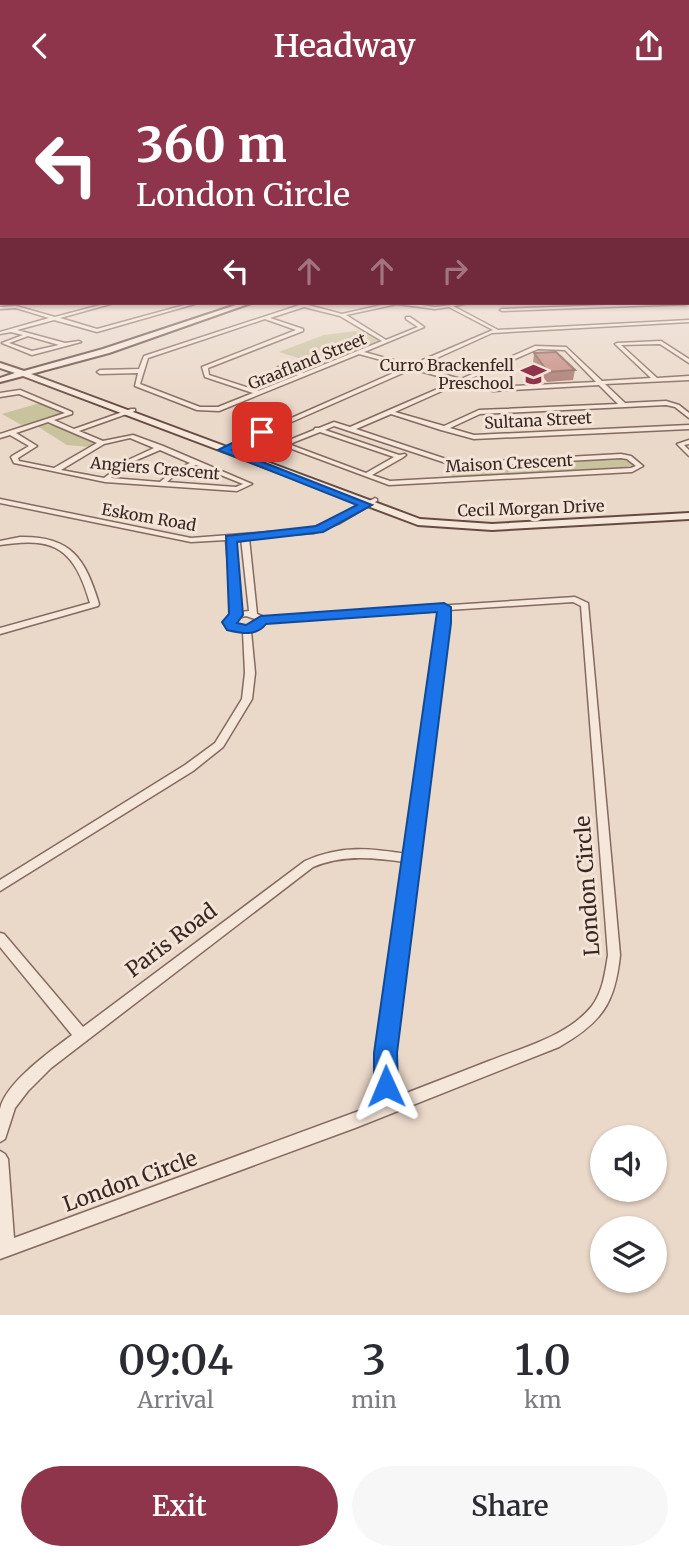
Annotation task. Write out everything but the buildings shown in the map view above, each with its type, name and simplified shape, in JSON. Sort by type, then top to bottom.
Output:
[{"type":"street","points":[[0,333],[98,305]]},
{"type":"street","points":[[0,308],[15,306],[100,331],[188,305]]},
{"type":"street","points":[[0,378],[242,305]]},
{"type":"street","points":[[100,372],[141,371],[144,359],[148,356],[302,305],[342,315],[387,342]]},
{"type":"street","points":[[342,315],[388,305]]},
{"type":"street","points":[[408,305],[459,305]]},
{"type":"street","points":[[550,305],[559,309]]},
{"type":"street","points":[[502,310],[627,305]]},
{"type":"street","points":[[451,307],[496,330]]},
{"type":"street","points":[[258,393],[207,376],[205,367],[301,330],[265,318]]},
{"type":"street","name":"Graafland Street","points":[[141,371],[139,388],[202,410],[219,409],[422,327],[408,318]]},
{"type":"street","points":[[227,448],[496,330],[689,321]]},
{"type":"street","points":[[11,330],[65,345]]},
{"type":"street","points":[[27,335],[4,344],[30,353],[79,342]]},
{"type":"street","points":[[656,380],[617,344],[661,342],[689,361]]},
{"type":"street","points":[[352,429],[382,419],[528,348],[554,346],[566,349],[624,405]]},
{"type":"street","points":[[360,352],[500,389],[689,378]]},
{"type":"street","points":[[0,359],[24,371]]},
{"type":"street","points":[[0,365],[24,371]]},
{"type":"street","points":[[280,368],[304,375]]},
{"type":"street","name":"Cecil Morgan Drive","points":[[24,371],[418,522],[462,527],[689,516]]},
{"type":"street","points":[[0,395],[22,392],[70,412],[0,436]]},
{"type":"street","points":[[443,429],[479,412],[670,404],[689,416]]},
{"type":"street","points":[[76,432],[132,412]]},
{"type":"street","name":"Sultana Street","points":[[393,413],[478,437],[689,427]]},
{"type":"street","points":[[362,432],[377,425],[382,419]]},
{"type":"street","points":[[50,421],[102,443]]},
{"type":"street","name":"Maison Crescent","points":[[334,424],[352,429],[458,465],[621,456],[629,457],[640,466],[632,470],[389,483],[288,446],[289,442],[334,424]]},
{"type":"street","points":[[317,429],[400,457]]},
{"type":"street","name":"Angiers Crescent","points":[[12,433],[34,446],[13,460],[56,470],[105,479],[161,484],[237,489],[248,484],[131,436],[102,443],[56,470]]},
{"type":"street","points":[[689,442],[680,445],[689,454]]},
{"type":"street","points":[[105,479],[130,461],[161,447]]},
{"type":"street","points":[[366,475],[413,450]]},
{"type":"street","points":[[161,484],[175,472],[197,462]]},
{"type":"street","points":[[448,480],[447,473],[458,465]]},
{"type":"street","name":"Eskom Road","points":[[0,501],[178,544],[322,533],[374,504]]},
{"type":"street","name":"Cecil Morgan Drive","points":[[374,504],[424,515],[472,521],[689,509]]},
{"type":"street","points":[[0,543],[34,537],[61,547],[87,576],[95,604],[0,631]]},
{"type":"street","points":[[230,540],[236,615],[230,624],[236,629],[247,630],[258,625],[261,620],[253,613],[245,539]]},
{"type":"street","name":"London Circle","points":[[3,1250],[396,1105],[554,1042],[577,1030],[605,1000],[612,983],[614,955],[587,608],[575,599],[261,620]]},
{"type":"street","points":[[396,1105],[384,1073],[444,607]]},
{"type":"street","points":[[236,615],[253,613]]},
{"type":"street","points":[[0,887],[189,768],[219,745],[247,699],[250,673],[247,630]]},
{"type":"street","name":"Paris Road","points":[[0,1134],[2,1118],[11,1097],[80,1034],[309,864],[326,855],[348,851],[412,859]]},
{"type":"street","points":[[0,939],[80,1034]]},
{"type":"street","points":[[0,1159],[3,1250]]},
{"type":"shaded area","points":[[363,330],[381,342],[324,366],[279,352],[324,335]]},
{"type":"shaded area","points":[[43,402],[67,413],[25,427],[2,414]]},
{"type":"shaded area","points":[[46,424],[95,443],[89,447],[67,445],[37,426]]},
{"type":"shaded area","points":[[626,458],[636,466],[459,478],[452,477],[451,473],[460,467]]},
{"type":"place","name":"Curro Brackenfell Preschool","points":[[534,374]]},
{"type":"route","points":[[262,432],[223,450],[366,505],[319,529],[230,538],[236,615],[229,622],[232,627],[247,630],[254,628],[261,620],[444,607],[385,1053],[386,1086]]}]
